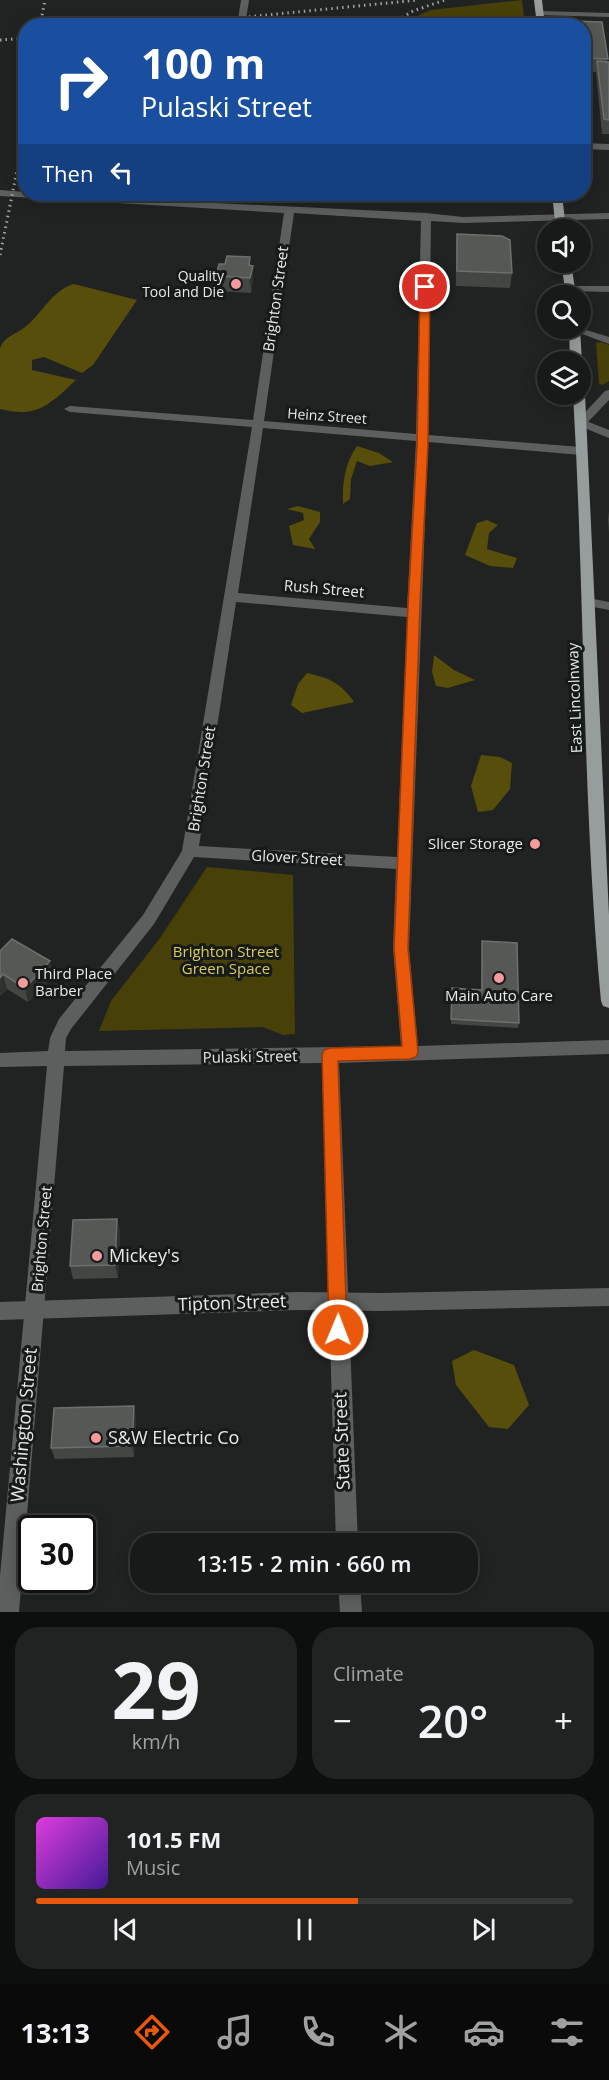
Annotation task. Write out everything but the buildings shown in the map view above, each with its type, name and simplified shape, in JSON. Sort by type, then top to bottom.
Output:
[{"type":"main road","points":[[538,0],[540,18]]},
{"type":"main road","points":[[558,201],[560,219]]},
{"type":"main road","name":"East Lincolnway","points":[[580,405],[600,886],[609,1001]]},
{"type":"street","points":[[242,18],[245,0]]},
{"type":"street","points":[[540,14],[609,15]]},
{"type":"street","points":[[591,146],[609,147]]},
{"type":"street","points":[[0,191],[18,191]]},
{"type":"street","points":[[0,191],[18,192]]},
{"type":"street","points":[[220,201],[289,210],[426,216],[463,220],[534,220],[560,216],[609,216]]},
{"type":"street","name":"Brighton Street","points":[[35,1311],[58,1038],[65,1024],[173,885],[190,852],[258,425],[289,210]]},
{"type":"street","points":[[410,1052],[401,948],[422,438],[426,216]]},
{"type":"street","points":[[591,290],[609,289]]},
{"type":"street","points":[[591,335],[609,341]]},
{"type":"street","points":[[609,393],[581,423],[609,434]]},
{"type":"street","name":"Heinz Street","points":[[70,409],[581,451]]},
{"type":"street","name":"Rush Street","points":[[231,597],[413,613]]},
{"type":"street","points":[[588,602],[609,606]]},
{"type":"street","name":"Glover Street","points":[[190,852],[404,863]]},
{"type":"street","name":"Pulaski Street","points":[[0,1060],[197,1059],[609,1047]]},
{"type":"street","name":"State Street","points":[[330,1055],[347,1533]]},
{"type":"street","name":"Tipton Street","points":[[0,1311],[298,1301],[609,1297]]},
{"type":"street","name":"Washington Street","points":[[8,1612],[35,1311]]},
{"type":"street","points":[[350,1593],[351,1612]]},
{"type":"green space","points":[[522,0],[524,18],[416,18],[431,10]]},
{"type":"green space","points":[[596,343],[609,345],[609,381],[603,385],[599,384]]},
{"type":"green space","name":"Brighton Street Green Space","points":[[207,867],[293,875],[295,1034],[283,1035],[263,1027],[99,1031],[111,1001],[160,938]]},
{"type":"shaded area","points":[[74,284],[137,300],[93,365],[82,373],[44,357],[32,360],[32,370],[76,380],[59,396],[34,410],[13,412],[0,409],[0,348],[2,344],[31,322],[59,291]]},
{"type":"shaded area","points":[[357,446],[379,453],[393,462],[370,466],[357,461],[351,479],[350,499],[343,504],[345,474]]},
{"type":"shaded area","points":[[298,506],[320,512],[320,522],[309,539],[315,549],[293,545],[289,526],[304,520],[303,513],[287,509]]},
{"type":"shaded area","points":[[487,520],[498,525],[489,533],[487,549],[517,558],[513,568],[490,566],[465,555],[477,523]]},
{"type":"shaded area","points":[[434,655],[454,670],[475,680],[448,688],[436,686],[432,672]]},
{"type":"shaded area","points":[[307,673],[334,682],[354,702],[302,713],[291,705],[298,684]]},
{"type":"shaded area","points":[[481,755],[500,757],[512,763],[510,789],[493,810],[478,812],[471,786]]},
{"type":"shaded area","points":[[474,1350],[514,1365],[529,1405],[508,1429],[489,1427],[456,1385],[452,1361]]},
{"type":"railway","points":[[42,18],[45,0]]},
{"type":"railway","points":[[237,18],[418,0]]},
{"type":"railway","points":[[401,18],[413,11],[445,0]]},
{"type":"railway","points":[[0,40],[18,39]]},
{"type":"railway","points":[[0,255],[18,166]]},
{"type":"place","name":"Quality Tool and Die","points":[[236,284]]},
{"type":"place","name":"Slicer Storage","points":[[535,844]]},
{"type":"place","name":"Main Auto Care","points":[[499,978]]},
{"type":"place","name":"Third Place Barber","points":[[23,983]]},
{"type":"place","name":"Mickey's","points":[[97,1256]]},
{"type":"place","name":"S&W Electric Co","points":[[96,1438]]},
{"type":"route","points":[[338,1330],[339,1302],[330,1055],[410,1052],[401,948],[422,446],[425,287]]}]
